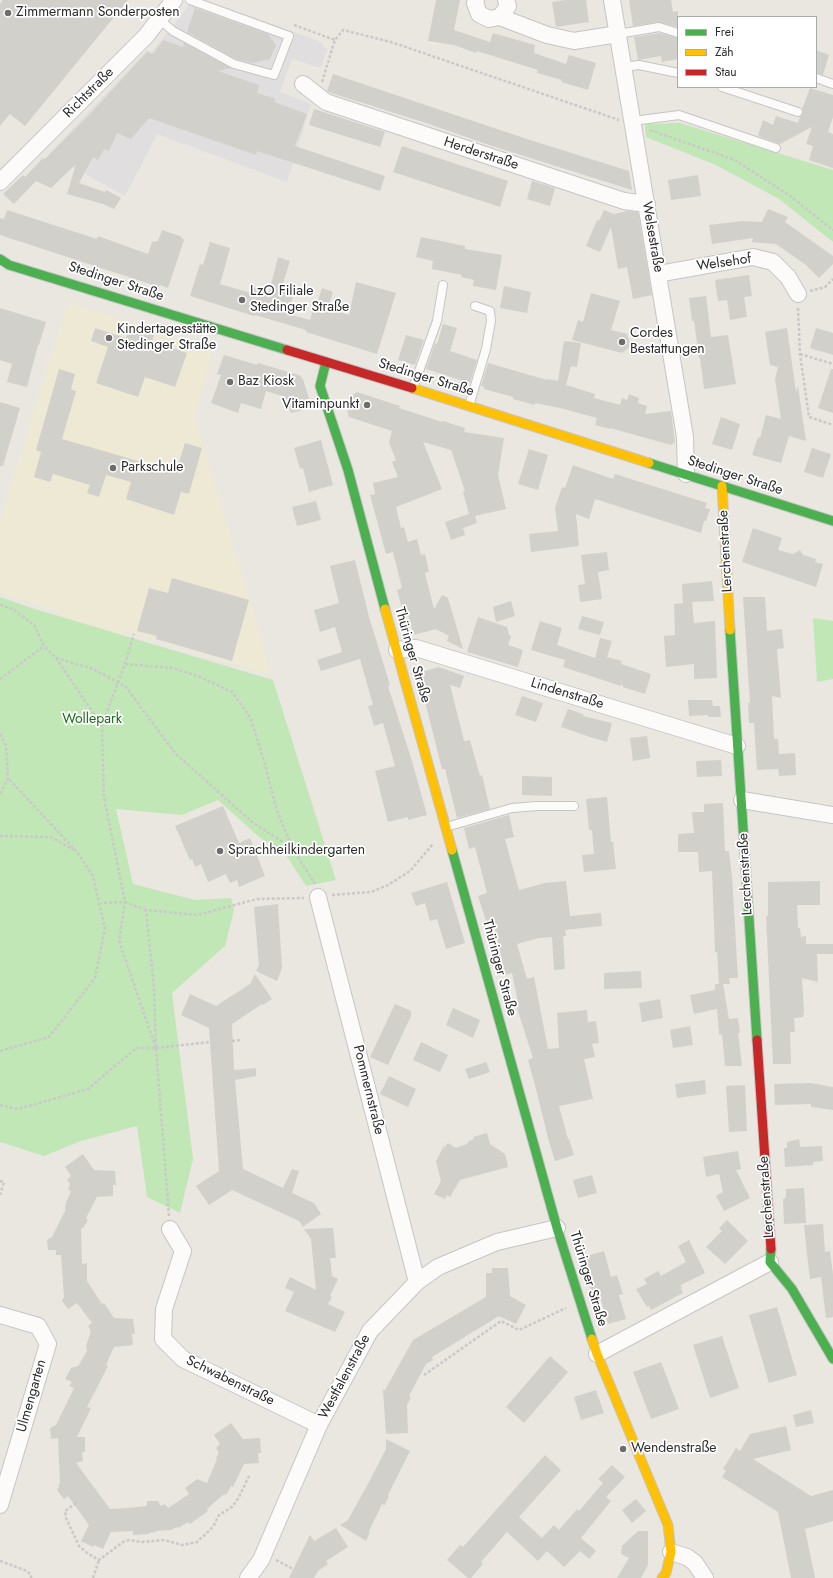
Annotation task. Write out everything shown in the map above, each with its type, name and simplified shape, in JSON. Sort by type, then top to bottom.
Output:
[{"type":"street","name":"Richtstraße","points":[[0,182],[146,36],[160,20],[174,0]]},
{"type":"street","points":[[476,0],[475,3],[479,14],[489,19],[500,17],[547,35],[574,41],[618,34]]},
{"type":"street","points":[[500,17],[508,6],[506,0]]},
{"type":"street","name":"Welsestraße","points":[[612,0],[685,437],[686,474]]},
{"type":"street","name":"Herderstraße","points":[[304,84],[326,102],[616,199],[646,204]]},
{"type":"street","name":"Welsehof","points":[[658,274],[753,257],[773,262],[788,277],[798,294]]},
{"type":"street","name":"Stedinger Straße","points":[[0,259],[10,265],[55,277],[469,406],[833,522]]},
{"type":"street","name":"Stedinger Straße","points":[[0,266],[10,265]]},
{"type":"street","name":"Thüringer Straße","points":[[326,362],[320,386],[348,470],[375,574],[557,1228],[597,1354],[668,1525],[671,1552],[664,1576]]},
{"type":"street","name":"Lerchenstraße","points":[[722,486],[764,1169],[771,1250],[770,1262]]},
{"type":"street","name":"Lindenstraße","points":[[397,650],[416,648],[737,746]]},
{"type":"street","points":[[742,800],[833,815]]},
{"type":"street","name":"Pommernstraße","points":[[320,897],[417,1282]]},
{"type":"street","name":"Westfalenstraße","points":[[248,1578],[261,1560],[320,1425],[370,1331],[417,1282],[438,1267],[498,1242],[557,1228]]},
{"type":"street","name":"Schwabenstraße","points":[[170,1229],[183,1251],[164,1309],[163,1339],[183,1359],[320,1425]]},
{"type":"street","points":[[597,1354],[770,1262],[792,1289],[833,1359]]},
{"type":"street","name":"Ulmengarten","points":[[0,1315],[38,1326],[48,1344],[0,1505]]},
{"type":"street","points":[[671,1552],[687,1558],[695,1563],[705,1578]]},
{"type":"lane","points":[[160,20],[173,31],[234,64],[274,76],[289,36],[190,0]]},
{"type":"lane","points":[[618,34],[659,27],[677,33]]},
{"type":"lane","points":[[623,67],[639,65],[677,73]]},
{"type":"lane","points":[[817,78],[833,84]]},
{"type":"lane","points":[[725,88],[798,112]]},
{"type":"lane","points":[[633,123],[679,115],[776,148]]},
{"type":"lane","points":[[412,389],[437,321],[443,285]]},
{"type":"lane","points":[[469,406],[486,349],[491,321],[490,311],[475,306]]},
{"type":"lane","points":[[446,828],[512,808],[574,806]]},
{"type":"path","points":[[318,96],[335,40],[343,30],[391,42],[633,123],[735,160],[790,196],[833,230]]},
{"type":"path","points":[[833,279],[825,287],[798,294],[800,354],[809,418],[833,425]]},
{"type":"path","points":[[800,354],[833,364]]},
{"type":"path","points":[[0,605],[13,609],[34,625],[44,646],[56,658],[102,726]]},
{"type":"path","points":[[134,634],[125,664],[102,726],[104,797],[125,902],[119,941],[156,1048]]},
{"type":"path","points":[[0,679],[44,646]]},
{"type":"path","points":[[56,658],[93,669],[126,687],[175,753],[252,822],[292,848]]},
{"type":"path","points":[[125,664],[172,668],[198,676],[232,692],[250,717],[264,761],[276,808],[292,848],[320,897]]},
{"type":"path","points":[[0,734],[6,746],[8,778],[0,794]]},
{"type":"path","points":[[0,1051],[49,1037],[95,978],[106,928],[101,903],[93,876],[77,852],[8,778]]},
{"type":"path","points":[[0,836],[51,837],[77,852]]},
{"type":"path","points":[[101,903],[125,902],[146,910],[197,915],[257,899],[320,897],[371,892],[388,885],[410,871],[432,844],[448,838]]},
{"type":"path","points":[[146,910],[154,988],[156,1048],[170,1229]]},
{"type":"path","points":[[232,1041],[241,1040]]},
{"type":"path","points":[[0,1105],[18,1109],[88,1088],[136,1048],[156,1048],[210,1042]]},
{"type":"path","points":[[0,1181],[4,1182],[0,1195]]},
{"type":"path","points":[[424,1375],[501,1321],[519,1330],[580,1302]]},
{"type":"path","points":[[93,1578],[99,1560],[123,1542],[129,1540],[142,1542],[164,1540],[182,1545],[197,1542],[213,1527],[219,1515],[232,1507],[239,1497],[249,1476]]},
{"type":"path","points":[[76,1503],[65,1511],[66,1518],[79,1546],[99,1560]]},
{"type":"path","points":[[263,1554],[293,1569]]},
{"type":"path","points":[[0,1561],[28,1571],[31,1578]]},
{"type":"shaded area","points":[[193,0],[205,0],[321,42],[327,50],[321,68],[292,59],[280,92],[311,104],[287,182],[157,134],[125,196],[49,154],[147,50],[152,52]]},
{"type":"shaded area","name":"Parkschule","points":[[68,302],[213,349],[195,417],[272,675],[127,631],[115,669],[52,651],[62,612],[0,593],[0,519]]},
{"type":"green space","points":[[680,123],[833,170],[833,242],[779,199],[716,165],[646,137],[645,124]]},
{"type":"green space","name":"Wollepark","points":[[0,597],[35,609],[273,680],[336,880],[306,886],[286,855],[259,837],[218,800],[182,815],[116,809],[133,884],[195,900],[231,898],[234,910],[225,946],[172,993],[193,1159],[180,1213],[147,1197],[137,1126],[81,1141],[44,1156],[0,1142]]},
{"type":"green space","points":[[813,618],[833,621],[833,679],[817,682]]},
{"type":"building","points":[[3,0],[128,0],[25,126],[10,114],[0,126],[0,4]]},
{"type":"building","points":[[436,0],[460,0],[454,30],[490,42],[493,33],[535,45],[534,53],[566,64],[569,55],[596,63],[588,90],[561,82],[562,80],[537,73],[538,70],[477,51],[476,53],[454,45],[428,41]]},
{"type":"building","points":[[586,0],[589,22],[556,27],[552,2]]},
{"type":"building","points":[[629,0],[671,0],[673,12],[678,11],[677,27],[658,22],[633,26]]},
{"type":"building","points":[[195,8],[268,34],[276,45],[270,59],[253,63],[236,59],[187,32]]},
{"type":"building","points":[[659,33],[677,38],[677,59],[662,62],[661,56],[638,60],[634,37]]},
{"type":"building","points":[[163,40],[183,47],[184,43],[231,68],[218,71],[259,85],[257,93],[276,99],[274,102],[307,114],[295,146],[385,176],[380,191],[257,151],[256,155],[149,118],[131,139],[117,133],[109,151],[104,149],[98,160],[93,157],[79,183],[105,192],[106,190],[121,198],[114,209],[103,204],[67,194],[76,164],[51,188],[36,181],[14,204],[3,194],[23,175],[25,177],[43,158],[45,159],[91,113],[147,52],[153,54]]},
{"type":"building","points":[[817,50],[829,55],[823,75],[817,73]]},
{"type":"building","points":[[333,74],[530,140],[629,171],[632,190],[328,92],[327,91]]},
{"type":"building","points":[[810,88],[833,95],[833,117],[828,132],[833,134],[833,168],[809,160],[813,146],[806,144],[812,127],[780,144],[758,136],[763,120],[773,125],[776,116],[798,123],[803,113],[802,109]]},
{"type":"building","points":[[314,109],[385,132],[380,147],[309,125]]},
{"type":"building","points":[[402,146],[508,181],[500,207],[393,172]]},
{"type":"building","points":[[698,175],[701,196],[671,200],[668,180]]},
{"type":"building","points":[[532,181],[555,188],[550,206],[527,199]]},
{"type":"building","points":[[768,209],[788,217],[785,222],[833,256],[833,264],[819,278],[806,265],[776,244],[752,242],[753,238],[712,244],[709,225],[741,221],[762,222]]},
{"type":"building","points":[[7,210],[97,239],[98,236],[148,254],[152,242],[158,241],[162,230],[180,236],[184,240],[168,288],[160,285],[159,287],[0,235],[0,218],[4,219]]},
{"type":"building","points":[[604,210],[614,214],[627,211],[638,212],[652,295],[633,299],[627,267],[618,269],[611,227],[600,252],[586,246],[597,220],[599,221]]},
{"type":"building","points":[[421,237],[465,246],[465,249],[502,255],[496,290],[473,286],[474,280],[461,277],[462,275],[432,269],[433,261],[416,257]]},
{"type":"building","points":[[210,242],[230,248],[220,284],[251,293],[253,287],[269,292],[278,257],[290,261],[283,283],[296,286],[288,314],[310,320],[322,288],[333,292],[328,308],[349,315],[356,282],[396,293],[377,354],[306,332],[306,330],[190,296],[200,264],[203,265]]},
{"type":"building","points":[[749,275],[752,296],[744,297],[747,317],[730,320],[727,300],[718,301],[715,280]]},
{"type":"building","points":[[504,286],[531,292],[527,313],[500,308]]},
{"type":"building","points":[[591,293],[620,301],[611,330],[627,334],[631,346],[622,353],[572,340],[578,320],[583,322]]},
{"type":"building","points":[[706,296],[711,337],[728,335],[736,384],[704,389],[689,298]]},
{"type":"building","points":[[0,308],[46,322],[38,345],[27,387],[7,382],[12,364],[0,360]]},
{"type":"building","points":[[130,324],[155,333],[152,341],[187,353],[175,387],[145,377],[138,397],[96,383],[108,347],[91,341],[95,328],[126,338]]},
{"type":"building","points":[[443,324],[457,328],[450,351],[477,360],[470,383],[426,369],[435,343],[437,344]]},
{"type":"building","points":[[787,328],[796,392],[798,386],[806,441],[789,436],[781,463],[752,455],[758,437],[760,438],[766,415],[781,419],[775,379],[778,367],[770,365],[765,332]]},
{"type":"building","points":[[816,328],[833,333],[833,355],[810,348]]},
{"type":"building","points":[[406,335],[424,340],[415,365],[398,360]]},
{"type":"building","points":[[564,341],[581,343],[577,367],[571,366],[566,385],[595,394],[594,398],[620,405],[622,398],[627,400],[629,394],[639,398],[638,403],[647,406],[645,414],[671,411],[675,442],[671,445],[595,425],[597,418],[560,408],[535,403],[535,405],[513,399],[513,397],[484,389],[484,387],[481,386],[488,363],[547,380],[558,381]]},
{"type":"building","points":[[224,355],[299,375],[303,379],[312,408],[291,413],[285,397],[266,391],[261,409],[241,403],[238,413],[211,403],[221,375],[217,374]]},
{"type":"building","points":[[59,369],[75,374],[71,389],[76,391],[62,439],[176,472],[185,443],[202,448],[189,494],[181,492],[174,515],[126,499],[131,482],[106,475],[99,497],[87,493],[90,485],[53,474],[50,482],[34,477],[41,452],[36,450]]},
{"type":"building","points":[[831,369],[833,369],[833,413],[818,408]]},
{"type":"building","points":[[357,392],[400,406],[399,408],[465,428],[464,432],[504,438],[498,475],[506,509],[475,516],[477,523],[463,528],[465,535],[451,540],[445,522],[469,514],[463,492],[465,491],[451,450],[423,442],[442,489],[396,507],[401,528],[404,527],[408,542],[417,539],[421,555],[425,554],[429,572],[425,573],[434,609],[442,595],[448,598],[463,649],[447,641],[449,636],[436,629],[414,635],[407,611],[403,612],[397,590],[402,588],[393,552],[386,554],[370,495],[375,494],[373,483],[398,477],[392,462],[396,460],[389,443],[392,431],[349,417],[346,406],[349,397]]},
{"type":"building","points":[[0,402],[20,408],[3,466],[0,466]]},
{"type":"building","points":[[721,417],[740,424],[732,450],[712,444]]},
{"type":"building","points":[[321,440],[333,485],[309,492],[303,468],[300,469],[294,448]]},
{"type":"building","points":[[812,448],[831,454],[823,478],[804,472]]},
{"type":"building","points":[[529,449],[548,455],[538,490],[518,484]]},
{"type":"building","points":[[573,465],[613,479],[615,474],[707,503],[705,508],[710,509],[706,521],[704,521],[701,533],[595,499],[589,519],[576,514],[579,546],[531,552],[529,534],[558,531],[555,508],[562,487],[565,488]]},
{"type":"building","points":[[316,501],[321,520],[297,526],[292,507]]},
{"type":"building","points":[[753,528],[782,538],[778,550],[793,554],[800,550],[803,555],[816,559],[815,562],[823,564],[816,587],[742,562]]},
{"type":"building","points":[[607,552],[609,570],[598,572],[602,599],[580,602],[578,585],[585,584],[581,555]]},
{"type":"building","points":[[355,560],[369,617],[390,685],[388,686],[412,761],[427,815],[408,820],[408,817],[388,822],[375,771],[395,766],[383,723],[374,726],[368,706],[373,705],[360,659],[321,671],[317,660],[342,652],[335,627],[320,632],[314,610],[339,603],[330,566]]},
{"type":"building","points":[[172,578],[249,600],[232,661],[156,639],[157,636],[137,631],[149,588],[168,593]]},
{"type":"building","points":[[712,581],[714,601],[692,602],[694,623],[715,621],[717,678],[694,679],[694,664],[666,667],[664,636],[675,635],[674,604],[683,603],[682,584]]},
{"type":"building","points":[[743,597],[765,597],[767,631],[782,629],[784,648],[777,649],[781,698],[772,696],[774,739],[778,739],[779,754],[795,753],[796,775],[779,776],[778,769],[757,770],[754,723],[749,723],[748,703],[750,703]]},
{"type":"building","points":[[511,601],[515,616],[496,622],[493,607]]},
{"type":"building","points":[[582,616],[604,622],[600,635],[578,629]]},
{"type":"building","points":[[478,617],[507,627],[509,635],[511,636],[508,645],[523,650],[518,667],[467,652]]},
{"type":"building","points":[[540,621],[562,628],[557,645],[595,658],[600,638],[612,641],[607,657],[622,661],[621,664],[651,674],[645,694],[623,687],[622,683],[621,686],[563,667],[565,660],[531,650]]},
{"type":"building","points":[[439,667],[464,676],[460,688],[450,685],[464,741],[470,740],[480,776],[482,775],[490,809],[457,818],[445,769],[442,769],[418,673]]},
{"type":"building","points":[[522,696],[543,703],[536,722],[515,715]]},
{"type":"building","points":[[688,700],[712,700],[713,706],[720,706],[721,717],[708,717],[708,715],[689,716]]},
{"type":"building","points":[[568,709],[583,714],[583,716],[612,723],[607,742],[561,727]]},
{"type":"building","points":[[647,736],[650,758],[633,761],[630,738]]},
{"type":"building","points":[[721,760],[722,776],[697,777],[696,761]]},
{"type":"building","points":[[522,776],[552,777],[552,796],[522,795]]},
{"type":"building","points":[[607,797],[611,842],[613,842],[616,869],[584,872],[582,855],[594,854],[592,830],[589,830],[586,799]]},
{"type":"building","points":[[723,803],[725,851],[729,851],[732,876],[738,978],[729,978],[730,984],[723,984],[729,1019],[738,1018],[740,1033],[738,1033],[742,1066],[725,1066],[722,1034],[719,1035],[717,1009],[694,1014],[690,995],[715,990],[715,984],[719,984],[717,952],[715,952],[712,871],[699,872],[698,852],[678,852],[678,834],[694,833],[692,812],[704,812],[704,804]]},
{"type":"building","name":"Sprachheilkindergarten","points":[[223,806],[239,843],[250,838],[265,876],[239,887],[237,880],[230,883],[226,874],[208,882],[201,864],[195,867],[192,859],[190,860],[175,826]]},
{"type":"building","points":[[509,815],[514,837],[505,839],[519,890],[545,883],[566,881],[570,916],[601,913],[602,926],[565,930],[566,936],[563,936],[565,969],[554,970],[552,937],[539,938],[517,944],[527,979],[534,977],[548,1049],[559,1048],[557,1013],[587,1010],[588,1022],[596,1021],[599,1043],[592,1044],[595,1057],[584,1059],[593,1099],[559,1106],[574,1155],[555,1161],[528,1060],[533,1058],[517,1008],[519,1007],[512,973],[505,975],[493,919],[486,921],[478,896],[487,893],[475,847],[469,849],[464,828]]},
{"type":"building","points":[[820,881],[820,905],[797,905],[798,928],[800,928],[801,937],[806,936],[806,944],[833,944],[833,954],[817,954],[818,982],[802,978],[804,1012],[803,1017],[794,1018],[795,1032],[790,1032],[791,1064],[773,1064],[766,916],[768,916],[768,882]]},
{"type":"building","points":[[447,882],[465,943],[446,949],[437,919],[430,921],[425,903],[416,906],[411,893]]},
{"type":"building","points":[[278,904],[282,968],[277,981],[256,971],[259,965],[254,907]]},
{"type":"building","points":[[641,971],[642,988],[604,989],[604,973]]},
{"type":"building","points":[[255,974],[272,999],[232,1024],[234,1070],[256,1068],[256,1076],[235,1080],[243,1169],[283,1188],[292,1169],[299,1171],[292,1193],[314,1203],[321,1214],[303,1227],[299,1221],[232,1190],[209,1205],[196,1186],[219,1171],[209,1028],[181,1015],[190,994],[216,1006],[250,984]]},
{"type":"building","points":[[660,999],[663,1018],[642,1022],[639,1003]]},
{"type":"building","points":[[395,1004],[411,1011],[411,1016],[388,1065],[370,1057]]},
{"type":"building","points":[[453,1008],[480,1020],[473,1038],[446,1025]]},
{"type":"building","points":[[690,1026],[693,1045],[673,1048],[670,1030]]},
{"type":"building","points":[[421,1042],[448,1055],[440,1072],[413,1060]]},
{"type":"building","points":[[486,1062],[490,1072],[469,1079],[465,1069]]},
{"type":"building","points":[[389,1076],[416,1089],[408,1107],[380,1094]]},
{"type":"building","points":[[705,1080],[706,1094],[677,1098],[675,1084]]},
{"type":"building","points":[[811,1083],[833,1087],[833,1110],[811,1107],[811,1104],[775,1105],[774,1084]]},
{"type":"building","points":[[745,1085],[747,1131],[729,1132],[726,1086]]},
{"type":"building","points":[[487,1133],[490,1144],[505,1154],[508,1167],[460,1180],[450,1197],[447,1195],[445,1199],[434,1194],[441,1181],[436,1161],[444,1146],[445,1147],[448,1143],[456,1148],[467,1144],[469,1141],[474,1139],[473,1137]]},
{"type":"building","points":[[799,1139],[800,1147],[822,1146],[823,1161],[813,1162],[813,1165],[785,1167],[784,1148],[787,1148],[787,1142]]},
{"type":"building","points":[[738,1151],[741,1169],[736,1170],[750,1198],[724,1211],[716,1196],[723,1192],[719,1174],[706,1177],[703,1157]]},
{"type":"building","points":[[83,1154],[94,1170],[115,1171],[116,1185],[113,1185],[113,1196],[97,1197],[86,1218],[88,1220],[81,1229],[82,1264],[87,1263],[87,1281],[102,1304],[104,1303],[114,1318],[133,1319],[135,1334],[132,1334],[133,1345],[114,1347],[106,1365],[108,1366],[87,1407],[91,1408],[77,1437],[85,1437],[85,1452],[82,1452],[83,1461],[76,1463],[110,1509],[147,1506],[147,1501],[158,1501],[161,1506],[165,1504],[168,1508],[189,1494],[185,1488],[197,1479],[207,1483],[219,1453],[216,1448],[220,1444],[214,1435],[231,1423],[243,1439],[260,1438],[261,1453],[258,1453],[259,1463],[244,1464],[233,1487],[231,1486],[226,1495],[224,1494],[207,1509],[208,1511],[190,1524],[188,1522],[178,1528],[156,1531],[149,1534],[133,1535],[133,1531],[111,1532],[103,1549],[94,1545],[93,1547],[81,1541],[89,1525],[68,1496],[64,1499],[57,1490],[60,1483],[58,1438],[51,1439],[50,1428],[56,1425],[74,1388],[69,1386],[72,1382],[65,1379],[71,1368],[78,1366],[87,1351],[86,1346],[91,1331],[88,1326],[92,1323],[77,1303],[68,1309],[62,1301],[64,1297],[61,1255],[56,1255],[56,1250],[48,1250],[47,1240],[52,1237],[66,1209],[66,1203],[71,1191],[68,1190],[70,1184],[67,1180],[71,1176],[65,1167]]},
{"type":"building","points":[[592,1175],[597,1193],[578,1198],[573,1180]]},
{"type":"building","points":[[804,1188],[806,1223],[784,1224],[783,1199],[786,1198],[786,1189]]},
{"type":"building","points":[[727,1220],[748,1241],[725,1264],[706,1247],[722,1231],[719,1228]]},
{"type":"building","points":[[823,1224],[825,1252],[830,1251],[833,1274],[833,1317],[826,1318],[821,1277],[810,1279],[804,1225]]},
{"type":"building","points":[[333,1228],[336,1258],[330,1258],[332,1276],[338,1279],[328,1304],[345,1312],[335,1332],[285,1311],[294,1292],[285,1288],[290,1277],[316,1290],[311,1239],[304,1229]]},
{"type":"building","points":[[689,1240],[705,1273],[681,1285],[683,1293],[651,1310],[649,1306],[647,1307],[636,1289],[647,1284],[644,1279],[658,1271],[661,1276],[686,1262],[678,1246]]},
{"type":"building","points":[[604,1251],[611,1277],[617,1275],[623,1294],[619,1295],[626,1319],[608,1324],[601,1300],[594,1302],[582,1257]]},
{"type":"building","points":[[492,1268],[508,1268],[510,1296],[526,1305],[516,1324],[499,1316],[432,1357],[433,1360],[426,1364],[409,1396],[411,1398],[407,1405],[408,1433],[386,1434],[383,1390],[385,1390],[413,1340],[486,1297],[486,1273],[492,1273]]},
{"type":"building","points":[[777,1307],[797,1375],[769,1383],[749,1315]]},
{"type":"building","points":[[722,1336],[739,1388],[710,1398],[693,1345]]},
{"type":"building","points":[[550,1356],[568,1372],[524,1423],[506,1407]]},
{"type":"building","points":[[661,1362],[679,1409],[651,1419],[633,1372]]},
{"type":"building","points":[[596,1390],[604,1413],[581,1420],[574,1397]]},
{"type":"building","points":[[811,1410],[814,1423],[796,1427],[793,1415]]},
{"type":"building","points":[[786,1426],[791,1450],[753,1459],[811,1496],[833,1490],[833,1521],[805,1529],[815,1578],[791,1578],[778,1512],[722,1477],[726,1471],[723,1469],[736,1448],[740,1451],[750,1434]]},
{"type":"building","points":[[386,1439],[410,1451],[388,1495],[389,1496],[385,1505],[382,1504],[369,1531],[370,1532],[366,1541],[340,1525],[348,1520],[368,1484],[386,1449]]},
{"type":"building","points":[[545,1455],[561,1470],[519,1517],[542,1538],[554,1525],[559,1530],[577,1509],[579,1511],[603,1483],[598,1479],[612,1465],[625,1477],[606,1497],[611,1501],[581,1538],[596,1551],[589,1559],[580,1551],[564,1567],[547,1551],[538,1561],[507,1532],[481,1562],[483,1564],[471,1578],[468,1578],[447,1560],[460,1545],[463,1547]]},
{"type":"building","points":[[636,1499],[646,1511],[632,1523],[622,1510]]},
{"type":"building","points":[[336,1528],[348,1547],[326,1561],[328,1564],[318,1571],[314,1578],[289,1578],[310,1535],[314,1541]]},
{"type":"building","points":[[638,1531],[648,1531],[648,1565],[641,1578],[617,1578],[629,1558],[621,1554],[622,1546]]},
{"type":"traffic: fast","points":[[0,259],[9,265],[287,350]]},
{"type":"traffic: fast","points":[[326,362],[320,386],[348,470],[385,609]]},
{"type":"traffic: fast","points":[[649,463],[833,521]]},
{"type":"traffic: fast","points":[[730,630],[757,1040]]},
{"type":"traffic: fast","points":[[452,850],[557,1228],[592,1339]]},
{"type":"traffic: fast","points":[[771,1249],[770,1262],[792,1289],[833,1359]]},
{"type":"traffic: slow","points":[[412,388],[649,463]]},
{"type":"traffic: slow","points":[[722,486],[730,630]]},
{"type":"traffic: slow","points":[[385,609],[452,850]]},
{"type":"traffic: slow","points":[[592,1339],[668,1525],[671,1552],[666,1573],[662,1578]]},
{"type":"traffic: jam","points":[[287,350],[412,388]]},
{"type":"traffic: jam","points":[[757,1040],[771,1249]]},
{"type":"place","name":"Zimmermann Sonderposten","points":[[8,13]]},
{"type":"place","name":"LzO Filiale Stedinger Straße","points":[[242,300]]},
{"type":"place","name":"Kindertagesstätte Stedinger Straße","points":[[109,338]]},
{"type":"place","name":"Cordes Bestattungen","points":[[622,342]]},
{"type":"place","name":"Baz Kiosk","points":[[230,382]]},
{"type":"place","name":"Vitaminpunkt","points":[[367,405]]},
{"type":"place","name":"Parkschule","points":[[113,468]]},
{"type":"place","name":"Sprachheilkindergarten","points":[[220,851]]},
{"type":"place","name":"Wendenstraße","points":[[623,1449]]}]
